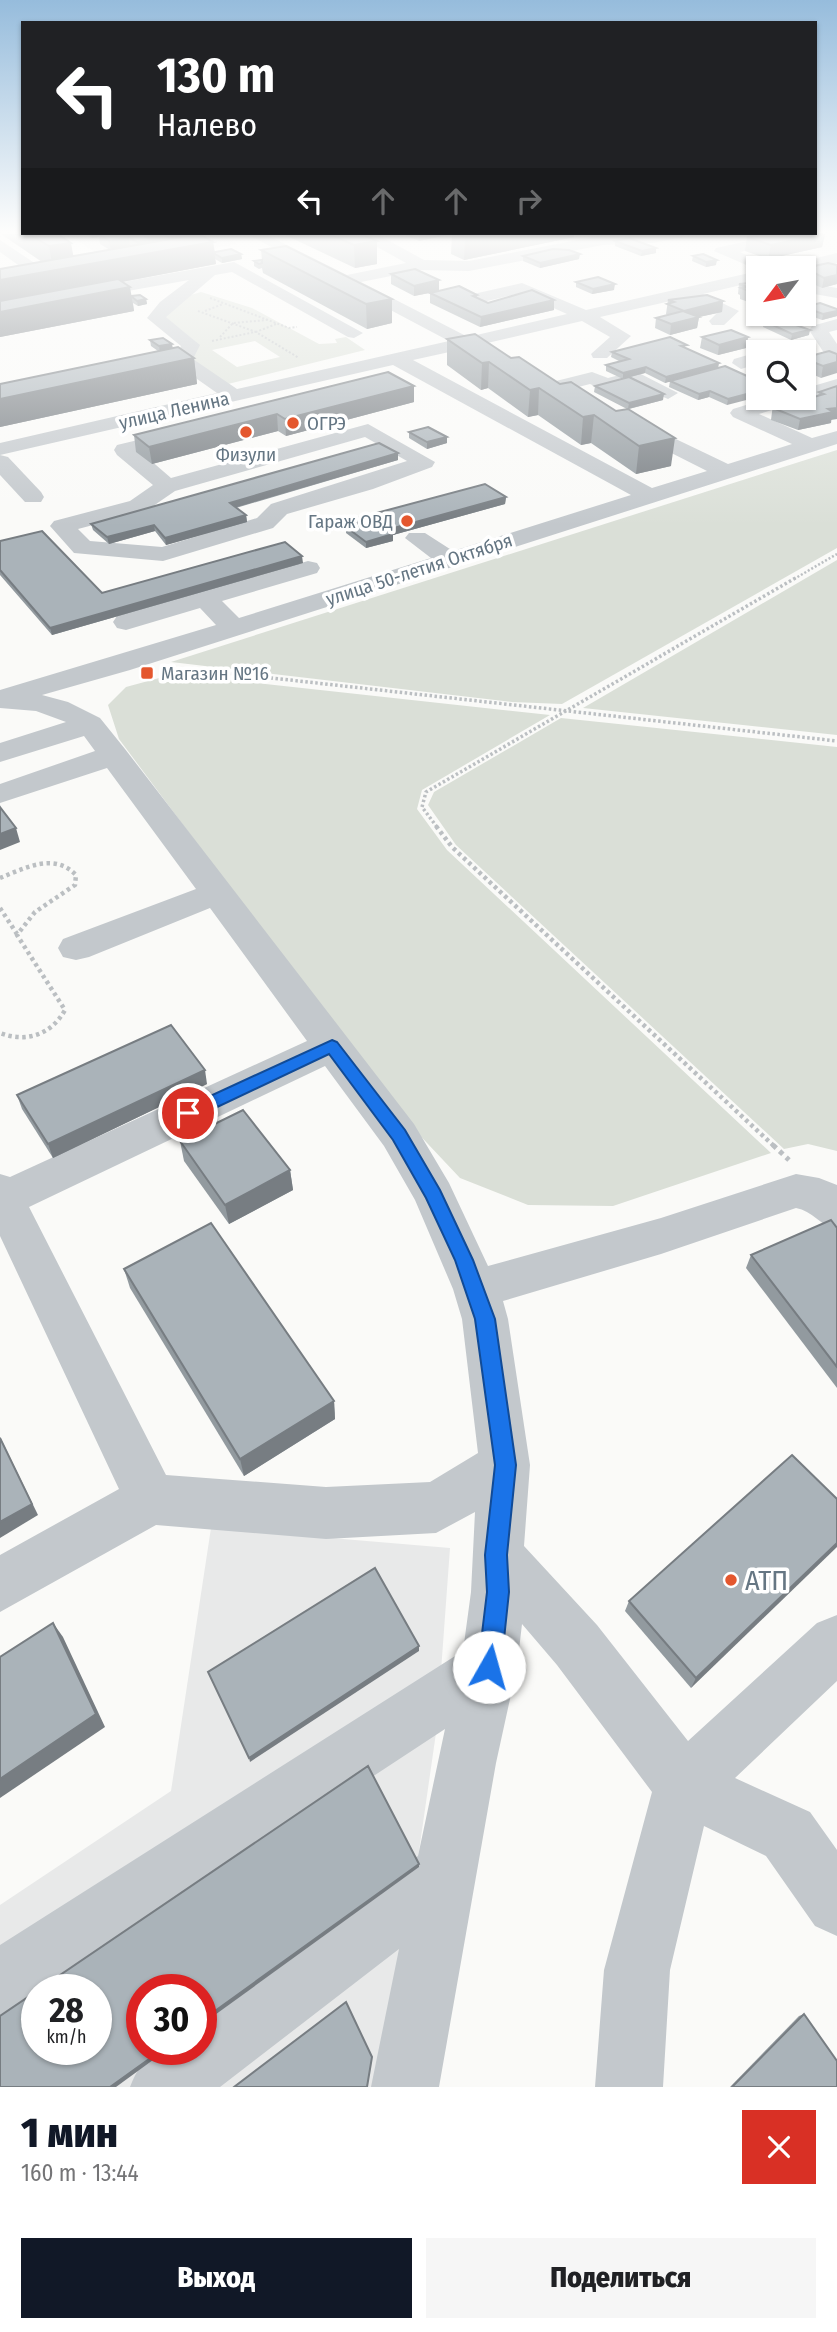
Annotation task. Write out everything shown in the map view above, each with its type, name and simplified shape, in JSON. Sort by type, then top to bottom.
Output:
[{"type":"street","points":[[167,331],[243,417]]},
{"type":"street","points":[[443,331],[494,357]]},
{"type":"street","name":"улица Ленина","points":[[0,449],[517,331]]},
{"type":"street","points":[[600,354],[622,336],[613,331]]},
{"type":"street","points":[[819,331],[835,357]]},
{"type":"street","points":[[132,373],[187,353]]},
{"type":"street","points":[[816,356],[835,357]]},
{"type":"street","points":[[396,359],[648,495]]},
{"type":"street","points":[[580,399],[549,384],[592,378],[606,385],[635,377],[668,393]]},
{"type":"street","points":[[816,391],[837,385]]},
{"type":"street","points":[[750,410],[740,413],[810,445]]},
{"type":"street","points":[[605,412],[725,471]]},
{"type":"street","points":[[167,485],[125,450],[211,429]]},
{"type":"street","points":[[368,430],[424,462],[365,484],[279,509],[265,523],[163,554],[83,548],[62,526],[138,506],[167,485],[296,451],[368,430]]},
{"type":"street","points":[[267,432],[296,451]]},
{"type":"street","name":"улица 50-летия Октября","points":[[0,698],[120,664],[837,437]]},
{"type":"street","points":[[0,462],[33,497]]},
{"type":"street","points":[[417,538],[449,559]]},
{"type":"street","points":[[126,622],[308,568]]},
{"type":"street","points":[[205,598],[234,628]]},
{"type":"street","points":[[90,724],[89,700],[100,680],[120,664]]},
{"type":"street","points":[[0,698],[28,699],[65,709],[90,724],[399,1135],[434,1195],[475,1289],[485,1319],[505,1465],[496,1555],[498,1592],[489,1667],[466,1763],[405,2087]]},
{"type":"street","points":[[0,753],[90,724]]},
{"type":"street","points":[[0,794],[114,755]]},
{"type":"street","points":[[76,948],[218,893]]},
{"type":"street","points":[[150,1499],[1,1197],[332,1046]]},
{"type":"street","points":[[475,1289],[661,1236],[796,1191],[819,1195],[837,1213]]},
{"type":"street","points":[[0,1585],[53,1552],[150,1499],[326,1513],[436,1507],[505,1465]]},
{"type":"street","points":[[496,1555],[577,1645],[684,1785],[788,1834],[837,1904]]},
{"type":"street","points":[[629,2087],[637,1970],[684,1785],[837,1643]]},
{"type":"street","points":[[0,1983],[489,1667]]},
{"type":"street","points":[[164,2087],[446,1873]]},
{"type":"path","points":[[220,337],[225,331]]},
{"type":"path","points":[[187,353],[256,332],[304,361],[292,364]]},
{"type":"path","points":[[798,1168],[452,847],[422,807],[426,792],[837,554]]},
{"type":"path","points":[[186,668],[837,741]]},
{"type":"path","points":[[1,878],[50,862],[71,868],[76,875],[75,885],[34,911],[18,935]]},
{"type":"path","points":[[0,908],[65,1010],[53,1026],[36,1035],[15,1038],[0,1033]]},
{"type":"shaded area","points":[[183,331],[296,331],[319,344],[337,343],[335,339],[346,337],[365,350],[224,385],[191,362],[196,342]],"holes":[[[255,341],[280,357],[237,367],[212,350]]]},
{"type":"shaded area","points":[[837,450],[837,548],[562,704],[512,702],[171,662]]},
{"type":"shaded area","points":[[837,560],[837,735],[583,708]]},
{"type":"shaded area","points":[[174,674],[550,715],[422,790],[417,809],[447,850],[771,1153],[613,1206],[528,1205],[460,1178],[395,1109],[119,739],[108,705],[126,687]]},
{"type":"shaded area","points":[[561,718],[837,747],[837,1151],[808,1144],[784,1149],[456,845],[428,805],[434,792]]},
{"type":"shaded area","points":[[211,1528],[450,1548],[437,1726],[385,2087],[0,2087],[0,1905],[171,1791]]},
{"type":"building","points":[[734,331],[748,337],[719,345],[702,337]]},
{"type":"building","points":[[475,334],[511,358],[519,357],[560,384],[571,382],[616,411],[628,409],[675,438],[639,446],[594,415],[583,417],[539,388],[530,390],[489,362],[482,363],[447,339]]},
{"type":"building","points":[[670,337],[687,345],[681,346],[719,363],[666,377],[646,367],[623,373],[606,365],[629,359],[612,352]]},
{"type":"building","points":[[163,338],[172,344],[159,346],[150,340]]},
{"type":"building","points":[[178,347],[194,358],[0,399],[0,384]]},
{"type":"building","points":[[829,351],[837,354],[837,362],[823,366],[816,363],[816,354]]},
{"type":"building","points":[[725,366],[746,376],[746,394],[728,399],[710,391],[699,394],[670,381]]},
{"type":"building","points":[[388,372],[414,386],[285,419],[277,414],[149,447],[134,435]]},
{"type":"building","points":[[629,377],[664,394],[629,403],[595,386]]},
{"type":"building","points":[[837,386],[837,408],[828,409],[833,412],[800,419],[778,410],[816,410],[816,396],[824,394],[819,392]]},
{"type":"building","points":[[428,427],[447,437],[427,442],[409,432]]},
{"type":"building","points":[[379,443],[398,453],[230,503],[246,515],[165,538],[154,525],[107,537],[91,524]]},
{"type":"building","name":"Гараж ОВД","points":[[485,484],[506,497],[387,530],[393,534],[366,542],[346,527],[359,523],[354,519]]},
{"type":"building","points":[[42,531],[102,593],[285,542],[302,556],[50,628],[0,570],[0,541]]},
{"type":"building","points":[[0,807],[16,828],[0,834]]},
{"type":"building","points":[[171,1025],[205,1070],[48,1144],[17,1095]]},
{"type":"building","points":[[243,1110],[290,1170],[225,1205],[180,1141]]},
{"type":"building","points":[[831,1220],[837,1228],[837,1367],[751,1255]]},
{"type":"building","points":[[211,1223],[334,1401],[240,1459],[124,1269]]},
{"type":"building","points":[[0,1438],[32,1504],[0,1522]]},
{"type":"building","name":"АТП","points":[[792,1455],[837,1499],[837,1543],[696,1678],[629,1601]]},
{"type":"building","points":[[375,1568],[419,1646],[249,1758],[208,1672]]},
{"type":"building","points":[[53,1623],[96,1714],[0,1779],[0,1657]]},
{"type":"building","points":[[368,1766],[419,1864],[217,2009],[217,1974],[126,1974],[126,2065],[141,2065],[110,2087],[0,2087],[0,2016],[21,2002],[21,2065],[112,2065],[112,1974],[62,1974]]},
{"type":"building","points":[[346,2002],[372,2057],[367,2087],[234,2087]]},
{"type":"building","points":[[804,2014],[837,2061],[837,2087],[732,2087]]},
{"type":"place","name":"ОГРЭ","points":[[293,423]]},
{"type":"place","name":"Физули","points":[[246,432]]},
{"type":"place","name":"Гараж ОВД","points":[[407,521]]},
{"type":"place","name":"Магазин №16","points":[[147,673]]},
{"type":"place","name":"АТП","points":[[731,1580]]},
{"type":"route","points":[[188,1113],[332,1046],[399,1135],[434,1195],[464,1260],[485,1319],[505,1465],[496,1555],[498,1592],[489,1667]]}]
